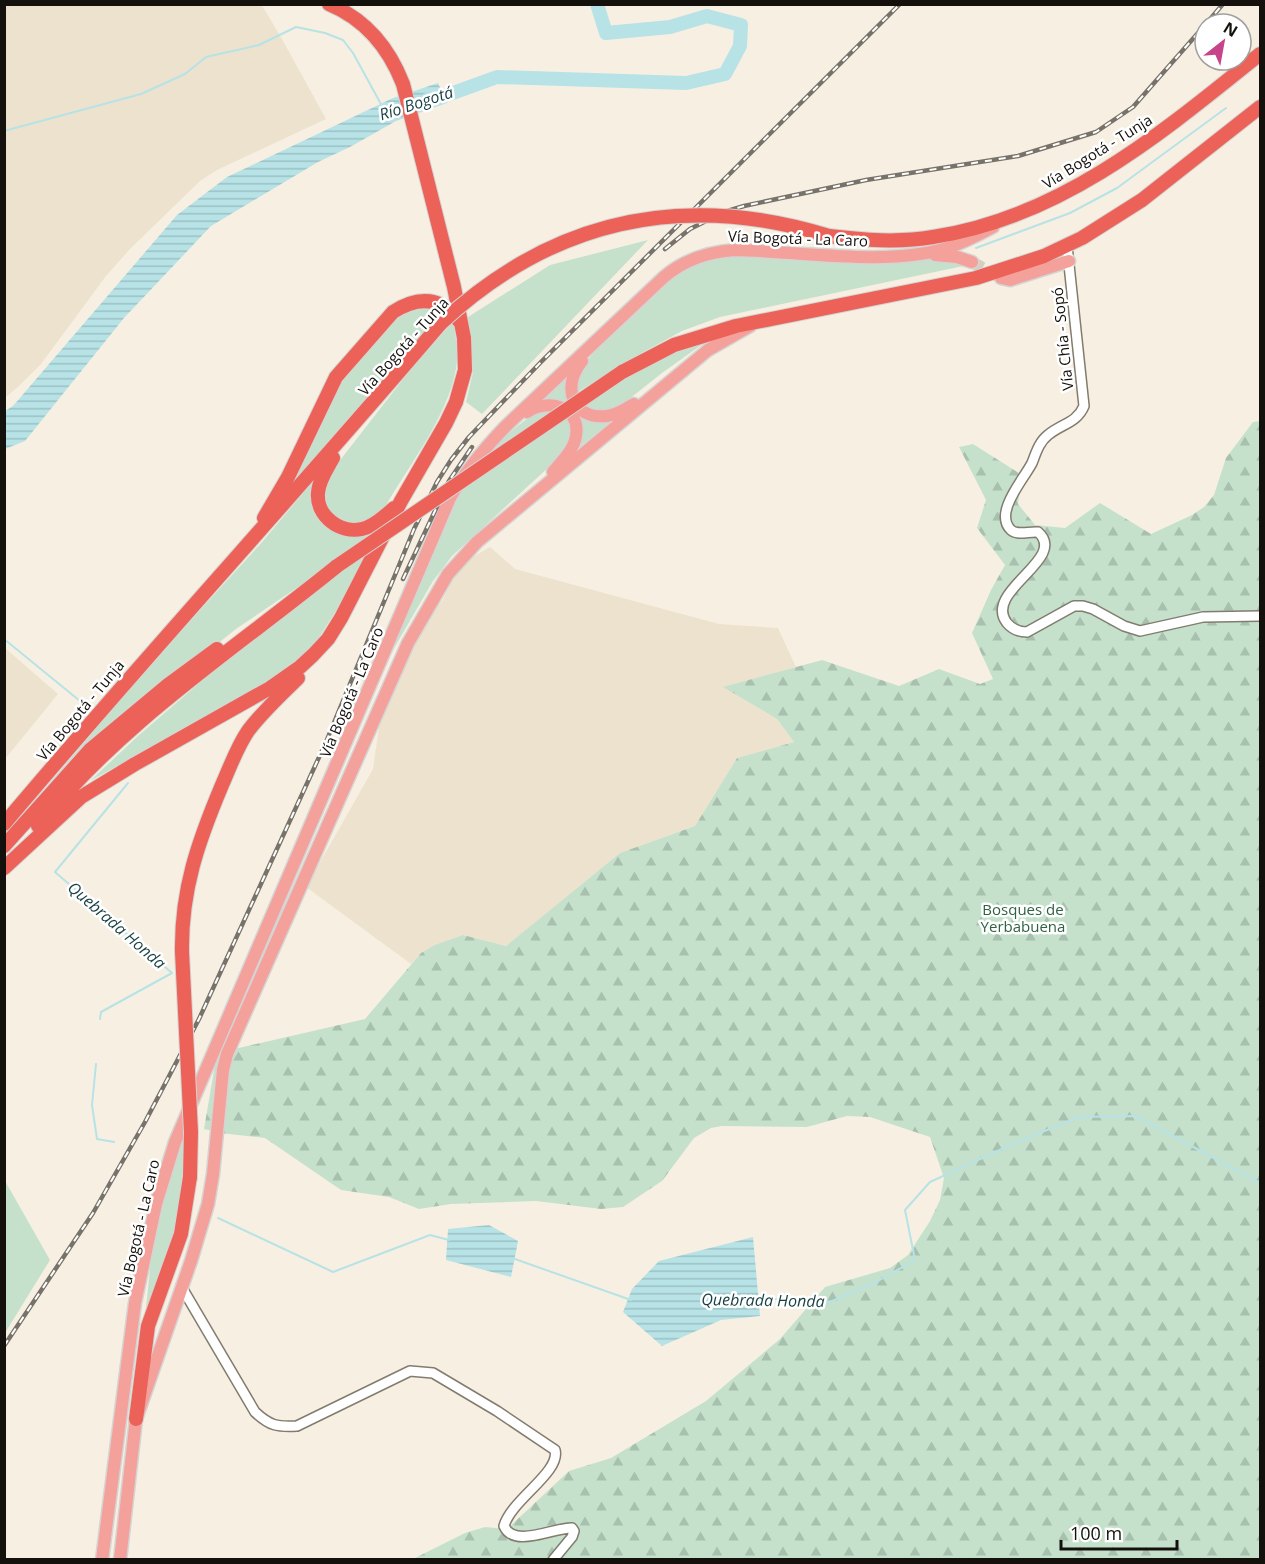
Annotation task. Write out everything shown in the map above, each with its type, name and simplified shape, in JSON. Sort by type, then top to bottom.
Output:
[{"type":"highway","points":[[136,1419],[148,1326],[181,1234],[190,1177],[191,1132],[182,952],[182,927],[187,885],[207,824],[231,764],[247,733],[276,698],[300,676],[341,618],[401,501],[446,423],[465,370],[466,354],[454,287],[403,84],[393,61],[369,30],[351,16],[329,4]]},
{"type":"highway","name":"Vía Bogotá - Tunja","points":[[4,824],[126,680],[348,433],[441,323],[471,297],[511,268],[565,241],[622,224],[681,215],[711,214],[771,220],[829,236],[880,240],[931,238],[981,227],[1069,192],[1171,124],[1260,54]]},
{"type":"highway","points":[[4,846],[71,769],[109,734],[242,629],[622,372],[674,345],[759,321],[976,278],[1027,262],[1067,246],[1115,218],[1159,187],[1260,107]]},
{"type":"highway","points":[[216,580],[275,500],[336,377],[382,323],[404,305],[426,300],[446,307],[462,324]]},
{"type":"highway","points":[[348,433],[319,486],[318,495],[323,513],[340,527],[351,530],[364,529],[401,501]]},
{"type":"highway","points":[[4,868],[63,796],[112,747],[230,649],[337,566]]},
{"type":"highway","points":[[4,868],[81,797],[117,774],[277,684],[300,668],[328,639]]},
{"type":"main road","name":"Vía Bogotá - La Caro","points":[[102,1560],[135,1303],[156,1204],[175,1142],[450,498],[475,460],[506,426],[664,277],[693,258],[719,251],[749,250],[838,255],[904,255],[931,252],[952,246],[1029,209]]},
{"type":"main road","points":[[904,255],[949,256],[972,262]]},
{"type":"main road","points":[[1001,278],[1010,280],[1069,261]]},
{"type":"main road","points":[[630,310],[575,370],[570,389],[573,399],[584,411],[593,415],[609,416],[661,390]]},
{"type":"main road","name":"Vía Bogotá - La Caro","points":[[120,1560],[136,1419],[191,1261],[208,1204],[213,1174],[220,1088],[227,1054],[395,671],[422,616],[448,574],[477,542],[708,350],[759,321]]},
{"type":"main road","points":[[506,426],[530,410],[549,404],[560,406],[573,420],[576,439],[572,448],[542,488]]},
{"type":"street","name":"Vía Chía - Sopó","points":[[1067,246],[1084,406],[1077,417],[1048,435],[1039,446],[1006,509],[1005,521],[1011,530],[1020,533],[1038,532],[1044,538],[1045,544],[1040,558],[1011,590],[1004,603],[1002,612],[1005,620],[1014,629],[1027,632],[1066,609],[1083,606],[1124,626],[1140,631],[1203,617],[1260,616]]},
{"type":"street","points":[[182,1286],[255,1412],[268,1423],[282,1427],[297,1426],[410,1371],[434,1373],[480,1400],[555,1450],[554,1462],[545,1476],[508,1514],[504,1526],[507,1532],[515,1536],[541,1535],[572,1528],[574,1531],[572,1537],[553,1560]]},
{"type":"shaded area","points":[[258,4],[263,7],[282,39],[326,119],[217,170],[200,181],[129,250],[106,276],[41,364],[5,398],[5,5]]},
{"type":"shaded area","points":[[490,547],[515,569],[719,624],[778,628],[796,667],[724,687],[777,719],[794,742],[737,758],[695,826],[620,853],[506,946],[463,935],[421,953],[411,964],[306,887],[373,769],[379,727],[393,689],[429,615],[442,601],[452,581],[471,558]]},
{"type":"shaded area","points":[[5,648],[58,694],[5,759]]},
{"type":"green space","points":[[648,240],[482,414],[466,402],[473,372],[468,317],[550,265]]},
{"type":"green space","points":[[727,255],[849,260],[950,260],[973,264],[720,317],[682,331],[576,393],[576,380],[593,354],[644,301],[687,266]]},
{"type":"green space","points":[[424,304],[447,312],[284,502],[341,380],[398,313]]},
{"type":"green space","points":[[453,322],[457,357],[451,388],[435,425],[381,514],[356,523],[339,521],[332,517],[323,501],[327,477],[418,360]]},
{"type":"green space","points":[[707,341],[619,407],[604,413],[584,406],[629,376],[662,358]]},
{"type":"green space","points":[[567,373],[566,389],[569,401],[616,418],[573,452],[579,444],[560,401],[551,399],[539,401]]},
{"type":"green space","points":[[539,409],[559,410],[571,427],[569,443],[561,456],[452,556],[433,581],[382,669],[456,496],[474,467],[500,440]]},
{"type":"green space","name":"Bosques de Yerbabuena","points":[[1260,421],[1260,1559],[413,1559],[465,1533],[485,1527],[507,1529],[569,1471],[611,1458],[706,1401],[780,1339],[825,1287],[890,1268],[908,1255],[930,1221],[940,1200],[944,1178],[930,1137],[870,1117],[847,1116],[807,1127],[722,1126],[711,1128],[694,1138],[662,1181],[623,1207],[601,1209],[536,1201],[451,1204],[419,1209],[389,1197],[341,1190],[265,1138],[204,1129],[217,1053],[365,1019],[421,953],[435,945],[463,935],[506,946],[620,853],[695,826],[737,758],[794,742],[777,719],[723,687],[822,660],[899,686],[939,669],[980,684],[993,679],[972,633],[1005,565],[977,528],[986,500],[959,447],[973,444],[1022,475],[1018,504],[1035,525],[1065,528],[1100,503],[1151,534],[1204,507],[1214,495],[1226,458],[1253,422]]},
{"type":"green space","points":[[320,473],[313,488],[311,500],[319,518],[325,524],[339,533],[355,537],[369,534],[383,523],[337,609],[318,639],[300,658],[268,682],[90,781],[139,735],[232,655],[333,579],[326,568],[236,629],[83,751],[32,804],[148,667],[263,541]]},
{"type":"green space","points":[[184,1129],[186,1155],[180,1213],[145,1318],[151,1259],[162,1198]]},
{"type":"green space","points":[[4,1179],[50,1260],[5,1333],[4,1333]]},
{"type":"water","points":[[438,83],[447,103],[396,121],[318,162],[211,226],[124,318],[25,441],[5,449],[5,411],[13,406],[177,215],[227,177],[393,98]]},
{"type":"water","points":[[489,1225],[518,1241],[511,1277],[446,1260],[448,1229]]},
{"type":"water","points":[[753,1237],[760,1316],[721,1320],[662,1346],[623,1312],[632,1289],[659,1261]]},
{"type":"waterway","name":"Río Bogotá","points":[[427,100],[439,98],[497,77],[686,83],[725,74],[740,46],[741,25],[707,16],[670,27],[606,33],[597,4]]},
{"type":"waterway","points":[[4,131],[141,94],[185,74],[206,57],[259,45],[296,27],[325,33],[343,40],[353,53],[382,106]]},
{"type":"waterway","points":[[976,248],[1070,213],[1117,188],[1226,108]]},
{"type":"waterway","name":"Quebrada Honda","points":[[4,639],[91,710]]},
{"type":"waterway","name":"Quebrada Honda","points":[[100,1019],[101,1012],[172,973],[55,872],[128,783]]},
{"type":"waterway","name":"Quebrada Honda","points":[[96,1064],[92,1105],[97,1139],[114,1142]]},
{"type":"waterway","name":"Quebrada Honda","points":[[756,1298],[830,1302],[878,1281],[915,1260],[905,1210],[930,1182],[1079,1117],[1136,1116],[1260,1183]]},
{"type":"waterway","name":"Quebrada Honda","points":[[218,1218],[333,1272],[430,1235],[449,1240]]},
{"type":"waterway","name":"Quebrada Honda","points":[[512,1258],[631,1300]]},
{"type":"tunnel","points":[[972,262],[997,276]]},
{"type":"railway","points":[[4,1346],[93,1213],[145,1122],[199,1019],[326,742],[414,529],[437,482],[451,460],[469,437],[541,362],[900,4]]},
{"type":"railway","points":[[1216,12],[1223,4]]},
{"type":"railway","points":[[665,249],[690,229],[724,212],[744,206],[866,180],[1018,156],[1096,132],[1133,107],[1193,39]]},
{"type":"railway","points":[[403,579],[449,481],[472,447]]}]
